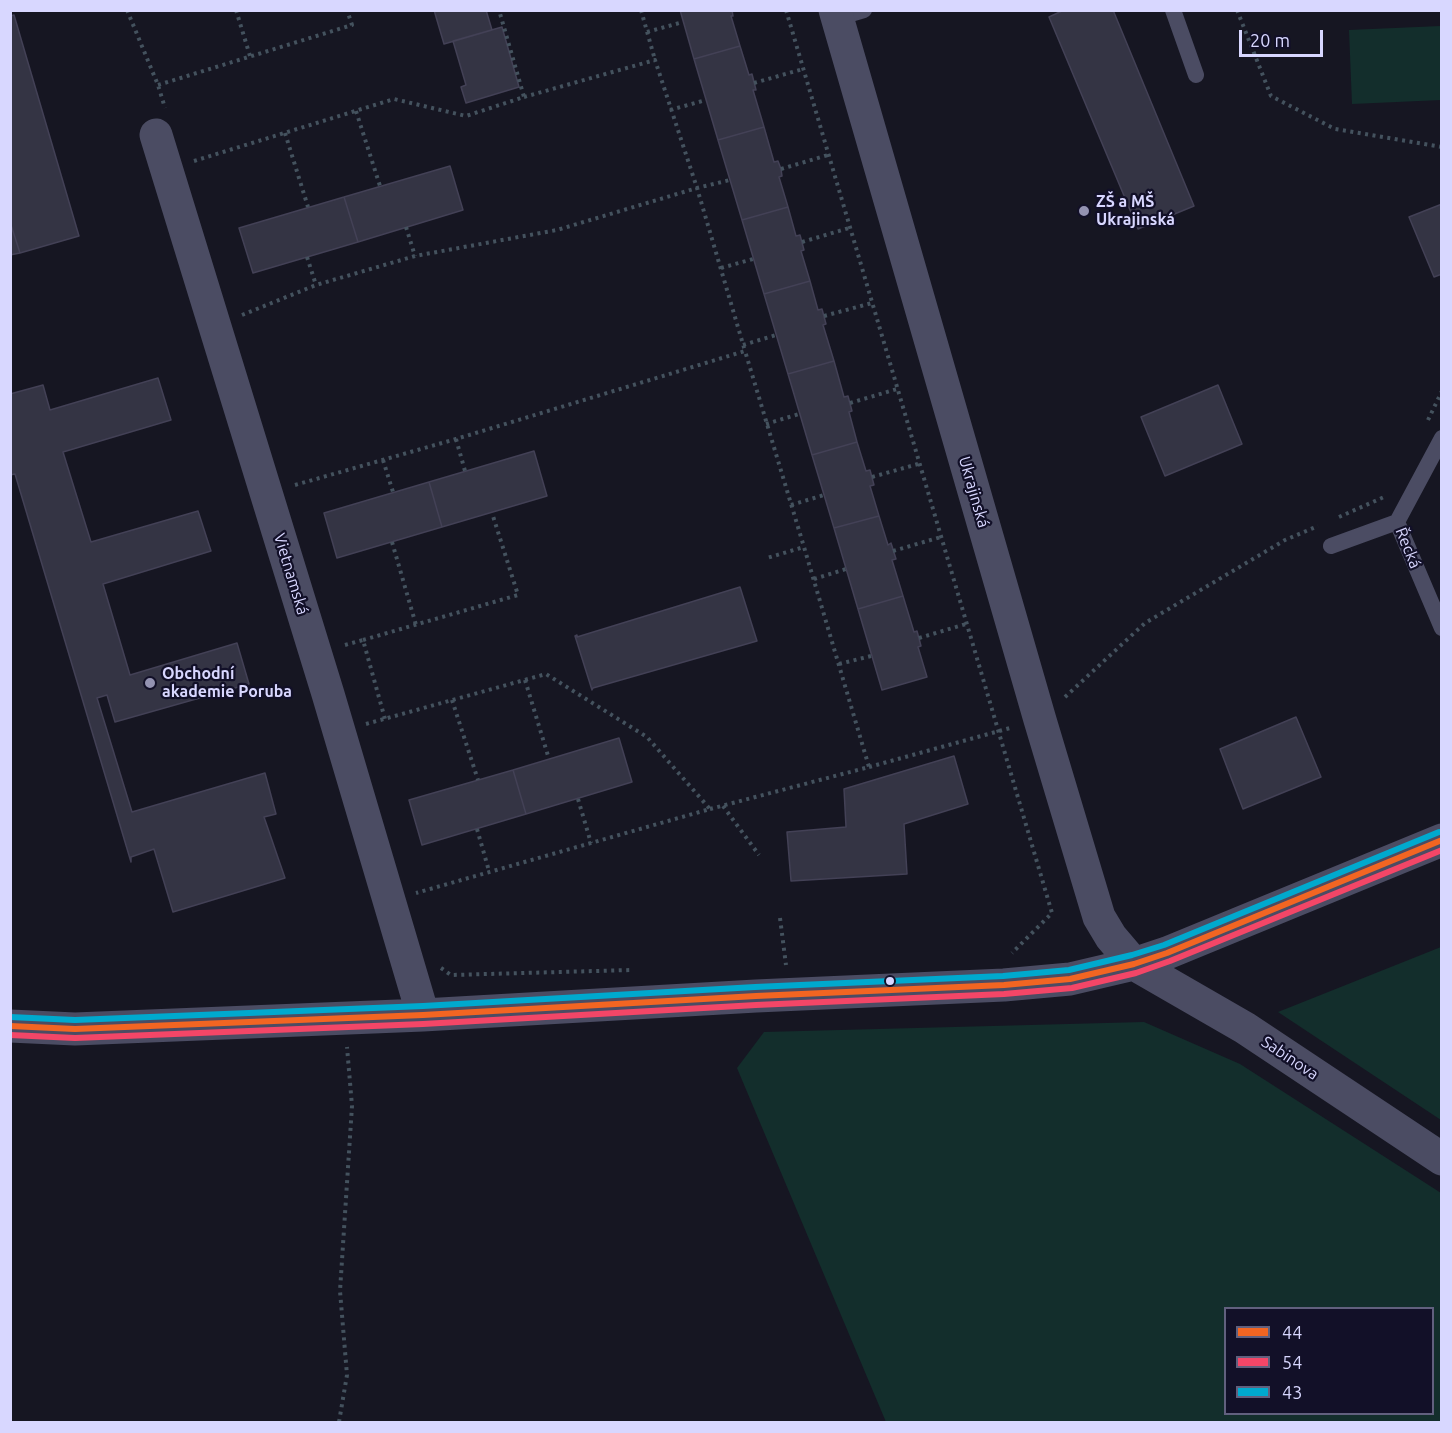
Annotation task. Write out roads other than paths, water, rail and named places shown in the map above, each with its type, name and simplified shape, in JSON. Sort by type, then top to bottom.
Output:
[{"type":"street","name":"Ukrajinská","points":[[845,13],[1040,720],[1099,916],[1111,937],[1134,964]]},
{"type":"street","name":"Vietnamská","points":[[156,135],[328,694],[423,1015]]},
{"type":"street","points":[[10,1026],[75,1029],[423,1015],[766,996],[1004,986],[1070,979],[1134,964],[1200,940],[1442,840]]},
{"type":"street","name":"Sabinova","points":[[1134,964],[1245,1028],[1442,1159]]},
{"type":"lane","points":[[1173,10],[1196,75]]},
{"type":"lane","name":"Řecká","points":[[1442,438],[1397,522],[1442,628]]},
{"type":"lane","points":[[1331,546],[1397,522]]},
{"type":"place","name":"ZŠ a MŠ Ukrajinská","points":[[1084,211]]},
{"type":"place","name":"Obchodní akademie Poruba","points":[[150,683]]}]
